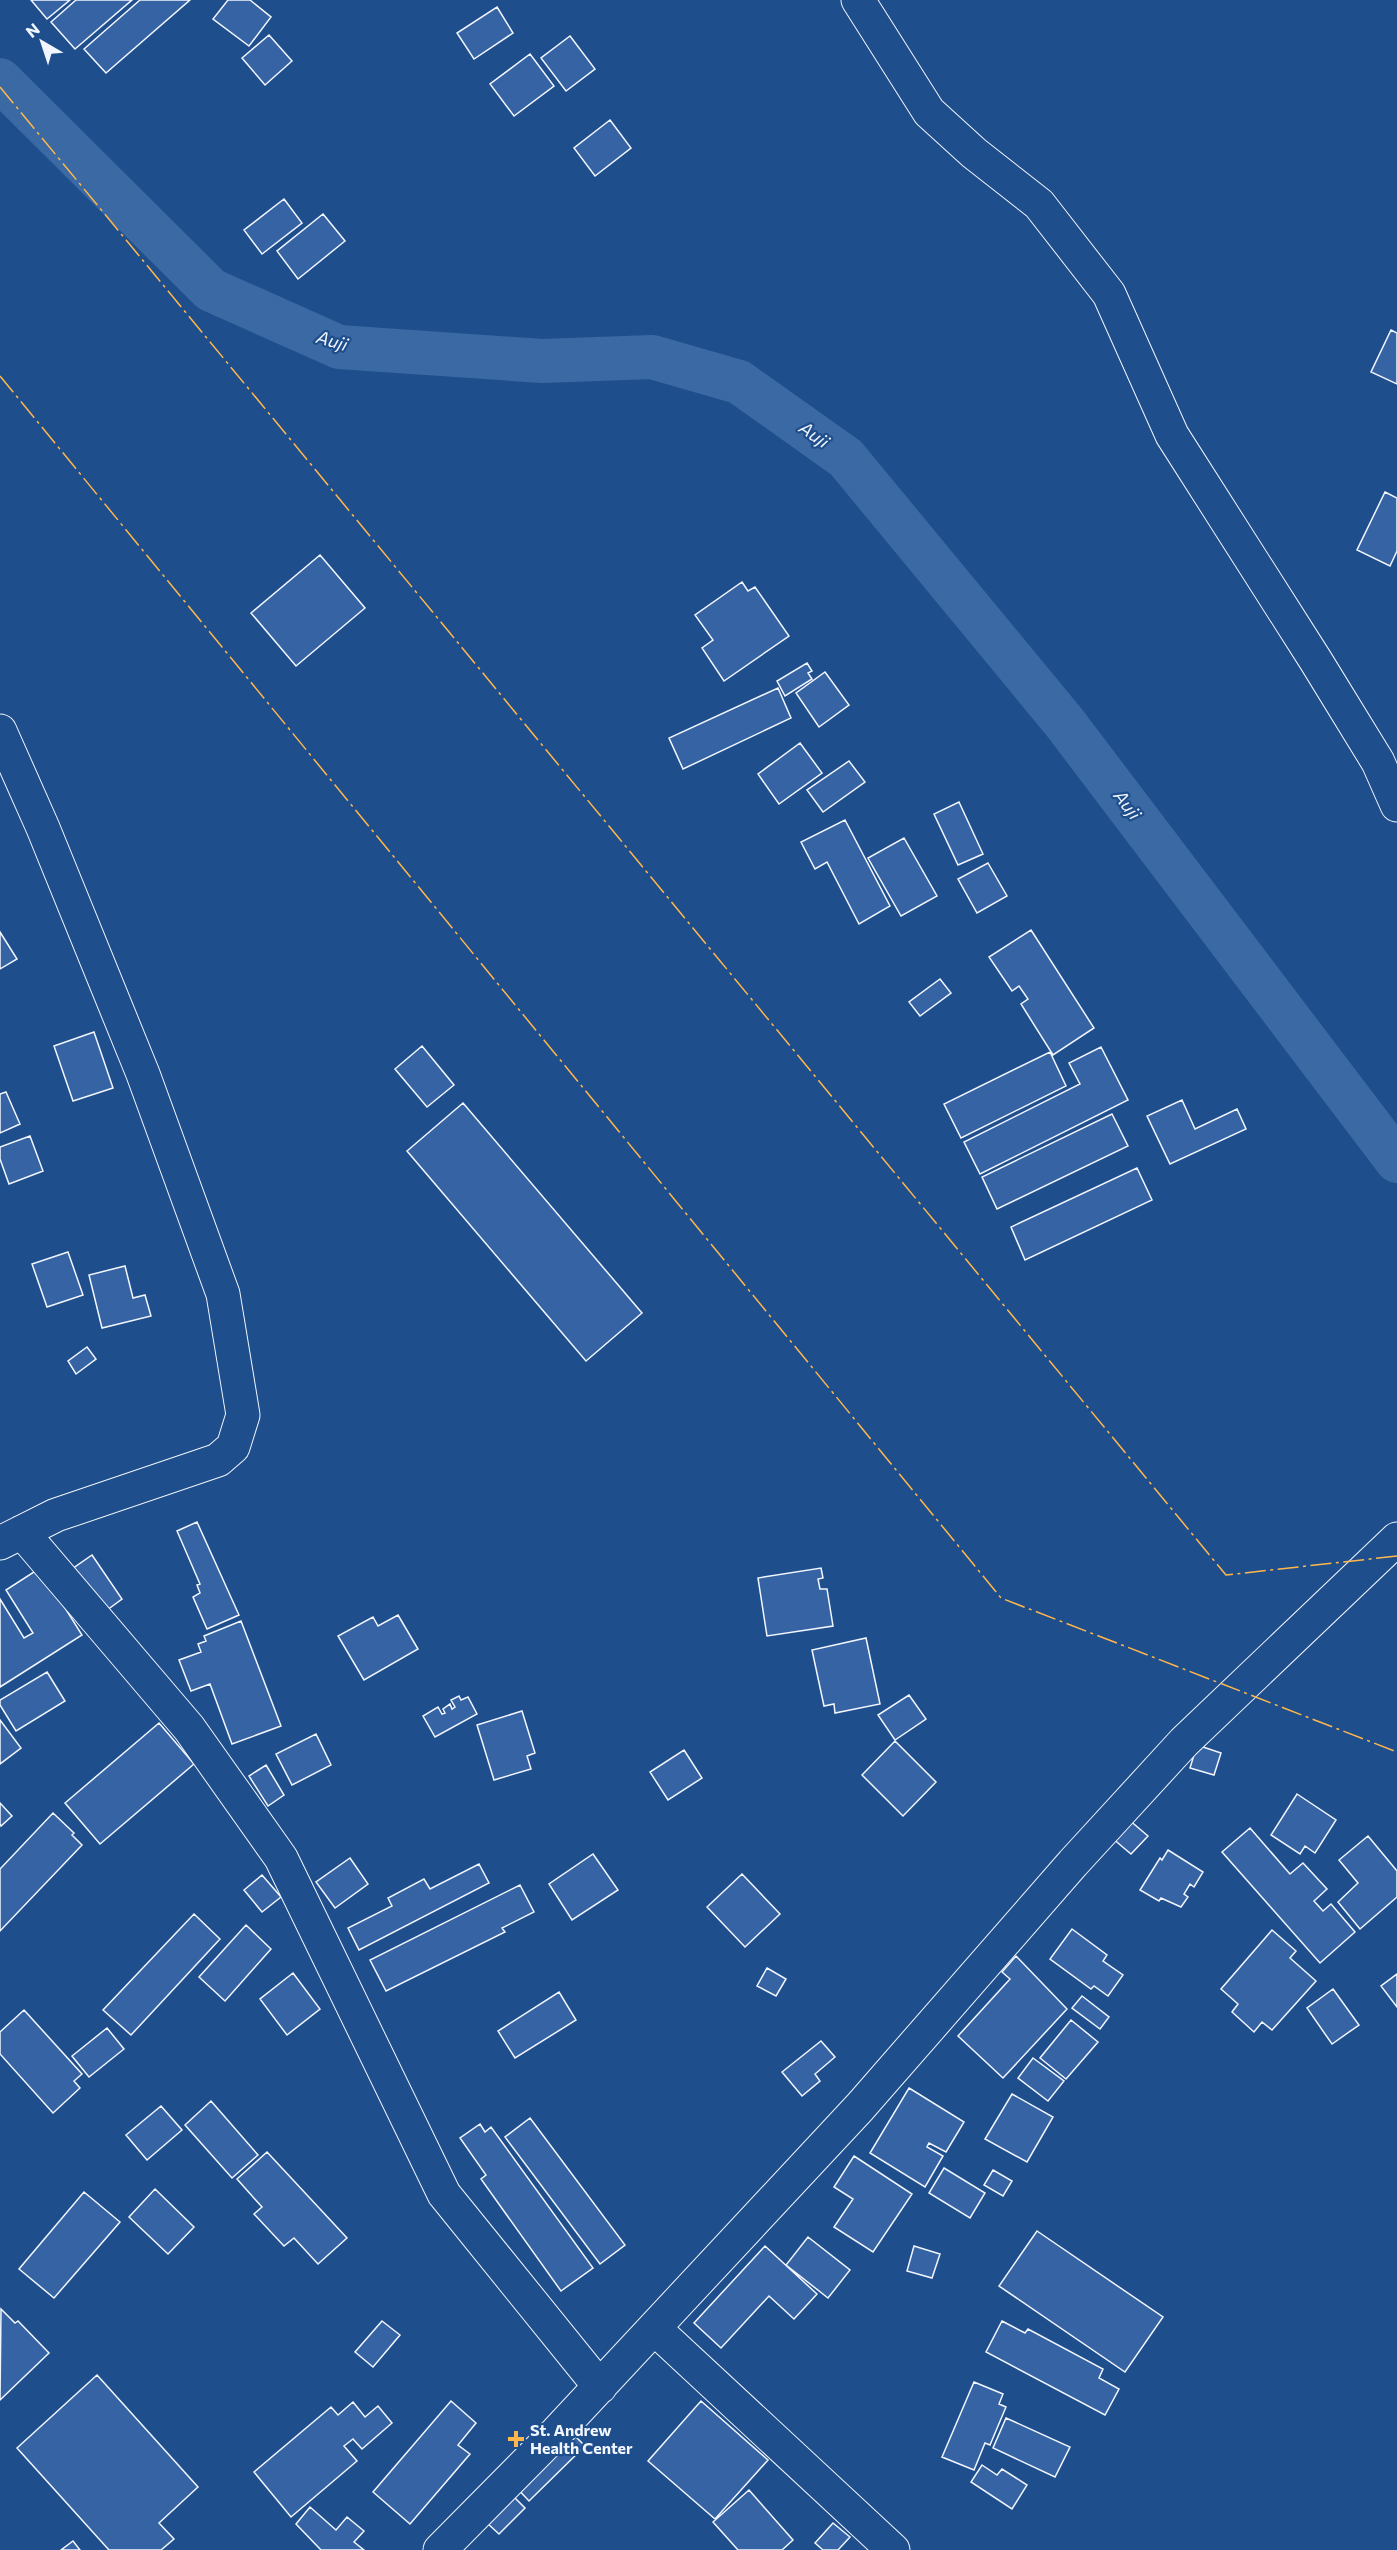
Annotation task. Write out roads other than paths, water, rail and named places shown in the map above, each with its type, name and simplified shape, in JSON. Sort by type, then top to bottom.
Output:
[{"type":"street","points":[[858,0],[929,112],[974,153],[1039,204],[1109,294],[1172,435],[1323,671],[1377,762],[1397,805]]},
{"type":"street","points":[[0,731],[43,828],[143,1074],[223,1294],[243,1415],[233,1447],[218,1460],[56,1515],[11,1538],[189,1728],[281,1857],[444,2194],[600,2387]]},
{"type":"street","points":[[440,2550],[600,2387],[860,2107],[1073,1863],[1184,1742],[1397,1539]]},
{"type":"street","points":[[654,2328],[893,2550]]},
{"type":"waterway","name":"Auji","points":[[0,80],[211,290],[339,347],[542,361],[652,357],[739,382],[846,458],[1064,722],[1397,1161]]},
{"type":"place","name":"St. Andrew Health Center","points":[[516,2439]]}]
